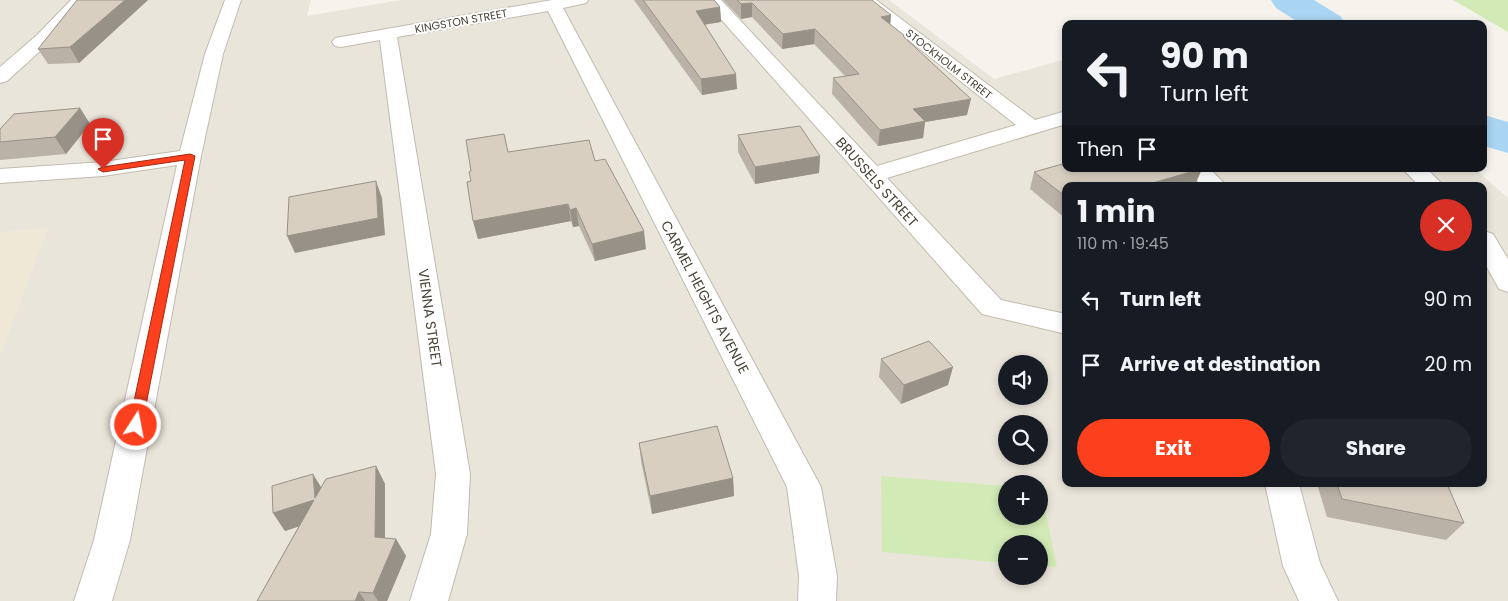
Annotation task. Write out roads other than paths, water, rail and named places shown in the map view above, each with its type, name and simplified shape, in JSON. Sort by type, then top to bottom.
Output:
[{"type":"street","points":[[0,77],[43,39],[80,0]]},
{"type":"street","points":[[93,601],[112,540],[190,156],[214,54],[233,0]]},
{"type":"street","name":"KINGSTON STREET","points":[[341,42],[580,0]]},
{"type":"street","name":"BRUSSELS STREET","points":[[712,0],[992,307],[1062,323]]},
{"type":"street","name":"STOCKHOLM STREET","points":[[866,0],[1031,127]]},
{"type":"street","name":"CARMEL HEIGHTS AVENUE","points":[[552,5],[804,487],[818,576],[817,601]]},
{"type":"street","name":"VIENNA STREET","points":[[388,33],[453,474],[450,534],[429,601]]},
{"type":"street","points":[[872,175],[1062,118]]},
{"type":"street","points":[[0,176],[103,169],[190,156]]},
{"type":"street","points":[[1200,172],[1210,182]]},
{"type":"street","points":[[1417,172],[1428,182]]},
{"type":"street","points":[[1487,244],[1508,283]]},
{"type":"street","points":[[1283,487],[1302,566],[1319,601]]},
{"type":"waterway","points":[[1289,0],[1321,20]]},
{"type":"waterway","points":[[1487,130],[1508,139]]}]
